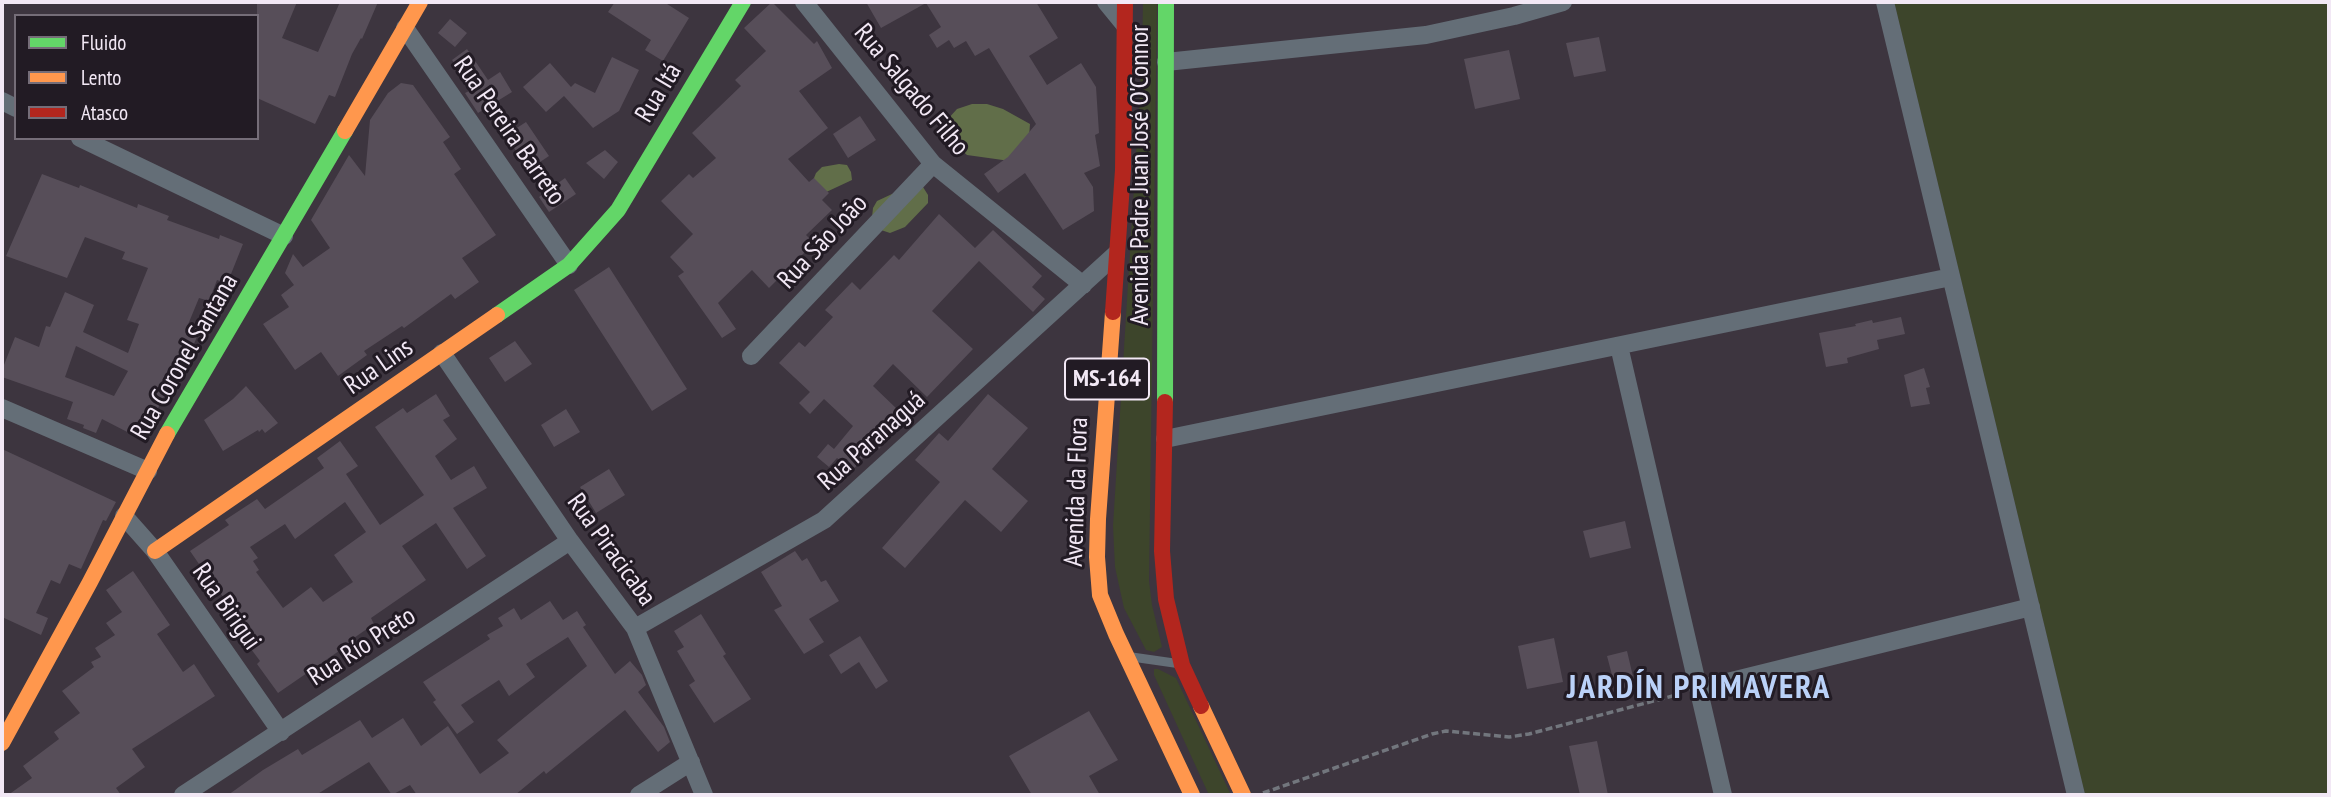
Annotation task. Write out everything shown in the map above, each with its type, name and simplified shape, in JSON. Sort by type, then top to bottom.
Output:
[{"type":"street","name":"Rua Coronel Santana","points":[[2,743],[6,724],[124,516],[177,415],[420,2]]},
{"type":"street","name":"Rua Itá","points":[[618,210],[743,2]]},
{"type":"street","name":"Rua Salgado Filho","points":[[804,2],[933,164],[1083,285]]},
{"type":"street","points":[[1106,2],[1124,24]]},
{"type":"street","name":"Avenida da Flora","points":[[1125,2],[1123,170],[1104,415],[1097,556],[1100,596],[1192,795]]},
{"type":"street","name":"Avenida Padre Juan José O'Connor","points":[[1166,2],[1166,439],[1162,551],[1166,599],[1182,665],[1244,795]]},
{"type":"street","points":[[1166,62],[1426,35],[1514,16],[1563,2]]},
{"type":"street","points":[[1885,2],[2076,795]]},
{"type":"street","name":"Rua Pereira Barreto","points":[[405,28],[569,265]]},
{"type":"street","points":[[84,140],[284,236]]},
{"type":"street","name":"Rua São João","points":[[751,356],[933,164]]},
{"type":"street","name":"Rua Lins","points":[[155,551],[569,265],[618,210]]},
{"type":"street","name":"Rua Paranaguá","points":[[635,628],[824,520],[1116,254]]},
{"type":"street","points":[[1166,439],[1951,277]]},
{"type":"street","points":[[1619,346],[1723,795]]},
{"type":"street","name":"Rua Piracicaba","points":[[442,353],[570,541],[635,628],[704,795]]},
{"type":"street","points":[[2,408],[148,471]]},
{"type":"street","name":"Rua Birigui","points":[[124,516],[155,551],[281,732]]},
{"type":"street","name":"Rua Río Preto","points":[[183,795],[570,541]]},
{"type":"street","points":[[1699,689],[2031,607]]},
{"type":"street","points":[[639,795],[691,762]]},
{"type":"lane","points":[[1127,656],[1182,665]]},
{"type":"path","points":[[1258,795],[1432,734],[1446,731],[1509,737],[1529,734],[1699,689]]},
{"type":"green space","points":[[1143,2],[1157,2],[1149,581],[1162,647],[1154,652],[1146,650],[1124,608],[1115,567],[1113,526],[1142,58]]},
{"type":"green space","points":[[1894,2],[2329,2],[2329,795],[2085,795]]},
{"type":"green space","points":[[972,104],[987,104],[1003,109],[1030,124],[1028,151],[1017,162],[967,155],[943,134],[946,121],[957,109]]},
{"type":"green space","points":[[847,165],[852,180],[822,194],[812,183],[816,173],[822,167]]},
{"type":"green space","points":[[915,186],[923,187],[928,195],[928,203],[905,227],[890,233],[881,230],[872,217],[877,201]]},
{"type":"green space","points":[[1154,669],[1176,678],[1231,795],[1209,795],[1154,675]]},
{"type":"building","points":[[257,2],[297,2],[282,38],[318,52],[340,2],[378,2],[362,39],[352,54],[335,97],[329,95],[315,124],[259,99]]},
{"type":"building","points":[[615,2],[664,2],[689,18],[663,61],[645,50],[651,40],[608,12]]},
{"type":"building","points":[[772,2],[814,44],[817,41],[832,68],[799,91],[828,128],[788,159],[809,182],[814,178],[829,193],[822,200],[832,210],[806,235],[814,243],[769,288],[752,270],[718,303],[736,329],[722,338],[678,276],[684,272],[670,257],[693,234],[661,201],[689,174],[693,178],[716,158],[692,133],[741,86],[735,80],[766,51],[744,28]]},
{"type":"building","points":[[866,2],[1036,2],[1058,38],[1029,56],[1047,85],[1081,63],[1096,87],[1099,133],[1095,135],[1100,166],[1084,173],[1093,187],[1094,211],[1063,230],[1025,173],[998,193],[984,174],[1008,157],[1036,124],[989,48],[975,56],[966,41],[954,48],[949,40],[937,48],[929,35],[941,27],[926,3],[881,28]]},
{"type":"building","points":[[450,19],[467,33],[455,47],[438,33]]},
{"type":"building","points":[[1599,37],[1606,71],[1574,77],[1566,43]]},
{"type":"building","points":[[467,49],[488,80],[500,72],[512,92],[478,113],[465,93],[473,89],[452,60]]},
{"type":"building","points":[[1509,50],[1520,99],[1475,109],[1464,59]]},
{"type":"building","points":[[612,57],[639,70],[619,111],[593,128],[564,96],[546,112],[523,87],[550,63],[571,87],[575,83],[595,93]]},
{"type":"building","points":[[401,83],[413,85],[450,137],[443,142],[461,169],[454,174],[496,235],[462,258],[479,282],[455,299],[451,294],[404,328],[402,326],[364,351],[367,355],[338,376],[321,352],[295,370],[263,324],[289,307],[281,295],[294,285],[285,273],[293,254],[303,267],[330,248],[311,220],[349,155],[365,176],[370,120],[388,93]]},
{"type":"building","points":[[860,116],[876,140],[848,158],[833,134]]},
{"type":"building","points":[[526,122],[549,156],[528,170],[506,135]]},
{"type":"building","points":[[605,150],[618,162],[604,179],[586,163]]},
{"type":"building","points":[[42,174],[79,188],[80,185],[137,208],[138,204],[169,216],[167,220],[219,239],[220,235],[243,244],[227,284],[217,280],[209,301],[199,298],[187,327],[199,332],[180,377],[182,379],[174,392],[168,389],[157,410],[152,408],[137,437],[102,419],[96,433],[83,428],[84,425],[67,419],[73,402],[2,377],[2,370],[15,337],[39,347],[46,326],[50,327],[65,292],[94,305],[83,332],[128,353],[139,324],[127,320],[148,268],[122,259],[125,252],[85,237],[67,278],[6,256]],"holes":[[[76,346],[128,371],[114,396],[65,377]]]},
{"type":"building","points":[[565,178],[576,194],[549,212],[539,197]]},
{"type":"building","points":[[939,214],[975,248],[993,230],[1042,276],[1032,287],[1045,299],[1033,312],[979,261],[932,311],[973,349],[927,397],[893,364],[873,386],[897,409],[887,420],[897,429],[879,449],[874,445],[852,471],[837,458],[829,467],[817,457],[828,444],[834,449],[853,426],[824,399],[810,414],[799,403],[810,392],[779,363],[799,342],[805,347],[833,317],[825,310],[852,282],[860,290],[894,255],[899,260]]},
{"type":"building","points":[[609,267],[687,389],[652,411],[574,290]]},
{"type":"building","points":[[1901,317],[1905,334],[1877,340],[1879,349],[1847,358],[1848,363],[1826,367],[1819,333],[1872,320],[1873,323]]},
{"type":"building","points":[[515,341],[532,364],[505,382],[489,358]]},
{"type":"building","points":[[1924,368],[1930,387],[1926,388],[1930,404],[1911,407],[1904,375]]},
{"type":"building","points":[[246,386],[278,423],[265,433],[262,429],[259,432],[258,430],[223,451],[204,420]]},
{"type":"building","points":[[436,394],[450,416],[443,420],[457,439],[435,456],[451,480],[474,466],[487,488],[453,508],[486,556],[467,569],[436,523],[402,546],[426,580],[371,618],[374,624],[351,640],[352,642],[278,693],[257,664],[260,661],[242,637],[249,632],[190,551],[229,525],[225,520],[257,499],[265,509],[324,468],[317,458],[340,441],[358,466],[346,474],[380,525],[424,495],[375,427],[403,408],[407,413]],"holes":[[[345,502],[366,532],[334,555],[353,582],[323,602],[311,587],[283,608],[256,572],[259,570],[253,561],[258,558],[250,547],[285,524],[295,539]]]},
{"type":"building","points":[[988,394],[1028,428],[992,469],[1028,501],[1001,532],[965,500],[905,568],[882,548],[940,482],[915,460],[939,433],[948,441]]},
{"type":"building","points":[[566,409],[580,432],[554,447],[541,425]]},
{"type":"building","points":[[2,449],[116,502],[106,521],[103,520],[81,569],[69,564],[60,584],[51,580],[36,613],[48,618],[41,635],[2,617]]},
{"type":"building","points":[[609,469],[625,495],[596,513],[580,487]]},
{"type":"building","points":[[1625,521],[1631,548],[1590,558],[1583,531]]},
{"type":"building","points":[[795,551],[802,561],[807,558],[821,582],[826,580],[839,601],[809,619],[824,642],[804,654],[774,610],[782,606],[761,572]]},
{"type":"building","points":[[133,571],[170,625],[157,634],[183,672],[194,664],[215,696],[132,749],[145,767],[116,788],[121,795],[8,795],[32,778],[23,766],[59,739],[54,732],[80,713],[62,691],[94,667],[91,662],[101,657],[95,648],[115,635],[106,623],[122,612],[106,590]]},
{"type":"building","points":[[550,601],[563,620],[577,611],[586,625],[583,627],[615,674],[630,661],[642,675],[646,685],[638,692],[664,727],[670,742],[658,752],[625,710],[546,774],[544,771],[515,795],[417,795],[410,785],[392,795],[369,762],[316,795],[228,795],[298,749],[302,755],[360,720],[372,738],[403,718],[421,746],[448,726],[480,774],[509,753],[497,740],[587,666],[568,637],[526,664],[535,677],[509,696],[499,680],[461,705],[474,722],[457,734],[433,702],[436,700],[423,682],[490,639],[487,635],[503,626],[498,618],[514,608],[521,620]]},
{"type":"building","points":[[701,614],[726,654],[723,656],[751,699],[714,723],[689,685],[695,681],[677,651],[684,647],[674,631]]},
{"type":"building","points":[[860,636],[888,681],[876,689],[859,662],[841,674],[829,655]]},
{"type":"building","points":[[1554,638],[1563,682],[1527,689],[1518,646]]},
{"type":"building","points":[[1627,651],[1635,685],[1616,690],[1607,656]]},
{"type":"building","points":[[1089,711],[1118,760],[1089,776],[1100,795],[1032,795],[1009,756]]},
{"type":"building","points":[[1597,741],[1608,795],[1580,795],[1569,746]]},
{"type":"traffic: fast","points":[[497,315],[569,265],[618,210],[743,2]]},
{"type":"traffic: fast","points":[[1165,402],[1166,2]]},
{"type":"traffic: fast","points":[[167,434],[345,131]]},
{"type":"traffic: slow","points":[[345,131],[420,2]]},
{"type":"traffic: slow","points":[[1113,312],[1098,519],[1100,595],[1192,795]]},
{"type":"traffic: slow","points":[[155,551],[497,315]]},
{"type":"traffic: slow","points":[[2,743],[167,434]]},
{"type":"traffic: slow","points":[[1201,706],[1243,795]]},
{"type":"traffic: jam","points":[[1113,312],[1123,170],[1125,2]]},
{"type":"traffic: jam","points":[[1165,402],[1162,551],[1166,599],[1182,665],[1201,706]]},
{"type":"district","name":"JARDÍN PRIMAVERA","points":[[1699,689]]}]
